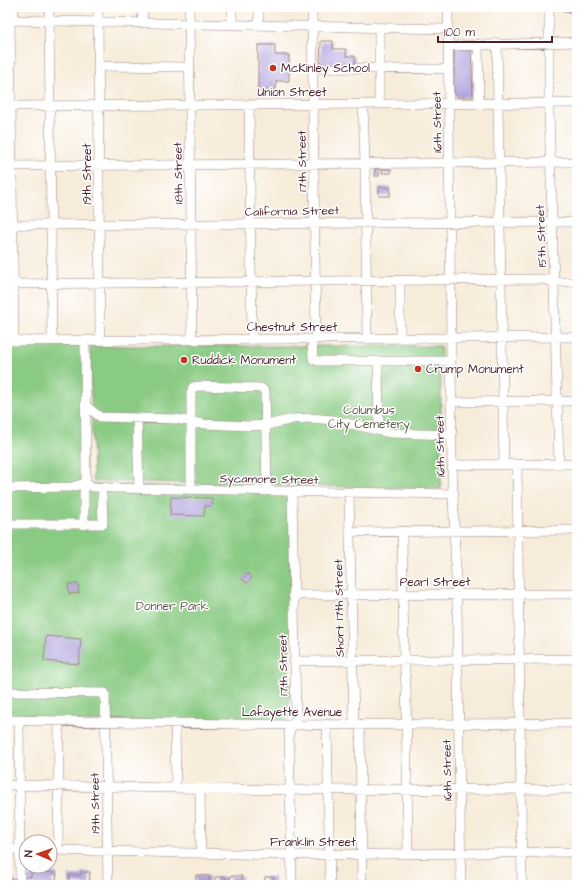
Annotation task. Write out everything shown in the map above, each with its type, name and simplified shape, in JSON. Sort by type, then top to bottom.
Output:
[{"type":"street","points":[[11,340],[9,106],[10,20],[14,7]]},
{"type":"street","points":[[49,7],[52,340]]},
{"type":"street","name":"19th Street","points":[[98,7],[100,340]]},
{"type":"street","points":[[142,22],[143,7]]},
{"type":"street","name":"18th Street","points":[[189,7],[192,339]]},
{"type":"street","points":[[232,7],[232,25]]},
{"type":"street","points":[[259,7],[259,25]]},
{"type":"street","name":"17th Street","points":[[312,7],[315,281],[313,359],[318,361],[378,362]]},
{"type":"street","name":"16th Street","points":[[448,7],[452,465],[454,494],[461,885]]},
{"type":"street","name":"15th Street","points":[[549,7],[549,103],[559,464]]},
{"type":"street","points":[[10,20],[448,29]]},
{"type":"street","points":[[379,28],[379,104]]},
{"type":"street","points":[[448,46],[497,43],[577,42]]},
{"type":"street","points":[[497,43],[504,464]]},
{"type":"street","points":[[478,44],[479,104]]},
{"type":"street","points":[[98,66],[189,67]]},
{"type":"street","points":[[312,68],[448,69]]},
{"type":"street","name":"Union Street","points":[[9,106],[577,103]]},
{"type":"street","points":[[249,104],[252,339]]},
{"type":"street","points":[[363,104],[367,339]]},
{"type":"street","points":[[9,166],[190,166],[314,163],[498,164],[577,162]]},
{"type":"street","name":"California Street","points":[[10,225],[577,222]]},
{"type":"street","points":[[10,284],[501,281],[542,279],[554,282],[577,282]]},
{"type":"street","points":[[400,281],[400,338]]},
{"type":"street","name":"Chestnut Street","points":[[11,340],[314,340],[577,337]]},
{"type":"street","points":[[84,525],[86,427],[85,340]]},
{"type":"street","points":[[379,430],[378,362],[451,362]]},
{"type":"street","points":[[192,490],[190,421],[191,393],[193,387],[199,386],[262,388],[265,391],[267,425],[267,491]]},
{"type":"street","points":[[452,402],[577,400]]},
{"type":"street","points":[[85,406],[100,417],[190,421],[204,424],[267,425],[293,419],[311,418],[333,420],[390,433],[452,435]]},
{"type":"street","points":[[86,427],[100,417]]},
{"type":"street","points":[[137,418],[139,489]]},
{"type":"street","points":[[517,464],[522,885]]},
{"type":"street","points":[[452,465],[577,464]]},
{"type":"street","name":"Sycamore Street","points":[[7,488],[72,487],[85,484],[93,487],[139,489],[454,494]]},
{"type":"street","name":"17th Street","points":[[292,491],[296,718],[289,732],[292,885]]},
{"type":"street","name":"Short 17th Street","points":[[349,493],[352,662],[361,790],[362,885]]},
{"type":"street","points":[[7,524],[103,524],[102,495]]},
{"type":"street","points":[[350,532],[577,530]]},
{"type":"street","points":[[402,531],[408,853]]},
{"type":"street","name":"Pearl Street","points":[[293,595],[577,594]]},
{"type":"street","points":[[294,661],[404,662],[577,659]]},
{"type":"street","name":"19th Street","points":[[7,692],[105,693],[108,885]]},
{"type":"street","name":"Lafayette Avenue","points":[[7,720],[293,725],[577,723]]},
{"type":"street","points":[[19,720],[19,785],[22,834]]},
{"type":"street","points":[[55,834],[58,786],[59,721]]},
{"type":"street","points":[[175,723],[176,788]]},
{"type":"street","points":[[327,724],[330,885]]},
{"type":"street","points":[[7,785],[290,790],[577,789]]},
{"type":"street","points":[[200,789],[201,853]]},
{"type":"street","points":[[7,849],[18,849]]},
{"type":"street","name":"Franklin Street","points":[[58,850],[291,855],[577,852]]},
{"type":"street","points":[[20,885],[21,874]]},
{"type":"green space","name":"Donner Park","points":[[85,340],[86,484],[292,491],[289,718],[281,724],[7,720],[7,341]]},
{"type":"green space","name":"Columbus City Cemetery","points":[[90,346],[441,346],[441,489],[93,481]]},
{"type":"building","points":[[564,7],[577,7],[577,12],[564,12]]},
{"type":"building","points":[[321,41],[333,41],[333,49],[346,49],[346,56],[355,56],[355,65],[320,65]]},
{"type":"building","name":"McKinley School","points":[[258,45],[275,45],[275,55],[289,55],[289,81],[276,81],[276,90],[258,91]]},
{"type":"building","points":[[454,47],[471,47],[473,97],[458,97],[454,94]]},
{"type":"building","points":[[375,169],[379,169],[379,176],[375,176]]},
{"type":"building","points":[[382,169],[391,169],[391,173],[382,173]]},
{"type":"building","points":[[379,187],[390,187],[390,196],[379,196]]},
{"type":"building","points":[[171,497],[212,498],[212,506],[205,506],[204,516],[170,515]]},
{"type":"building","points":[[248,573],[252,578],[247,583],[242,579]]},
{"type":"building","points":[[68,584],[78,584],[79,593],[69,594]]},
{"type":"building","points":[[46,636],[81,639],[79,664],[44,661]]},
{"type":"building","points":[[81,872],[90,872],[89,885],[69,883],[69,875],[81,875]]},
{"type":"building","points":[[31,874],[57,874],[56,880],[52,880],[52,885],[23,885],[23,877],[31,877]]},
{"type":"building","points":[[196,875],[209,876],[209,885],[196,885]]},
{"type":"building","points":[[230,876],[242,876],[242,885],[230,885]]},
{"type":"building","points":[[215,877],[226,877],[226,885],[215,885]]},
{"type":"building","points":[[265,877],[274,877],[274,885],[264,885]]},
{"type":"building","points":[[7,879],[15,879],[15,885],[7,885]]},
{"type":"place","name":"McKinley School","points":[[273,68]]},
{"type":"place","name":"Ruddick Monument","points":[[184,360]]},
{"type":"place","name":"Crump Monument","points":[[418,369]]}]
